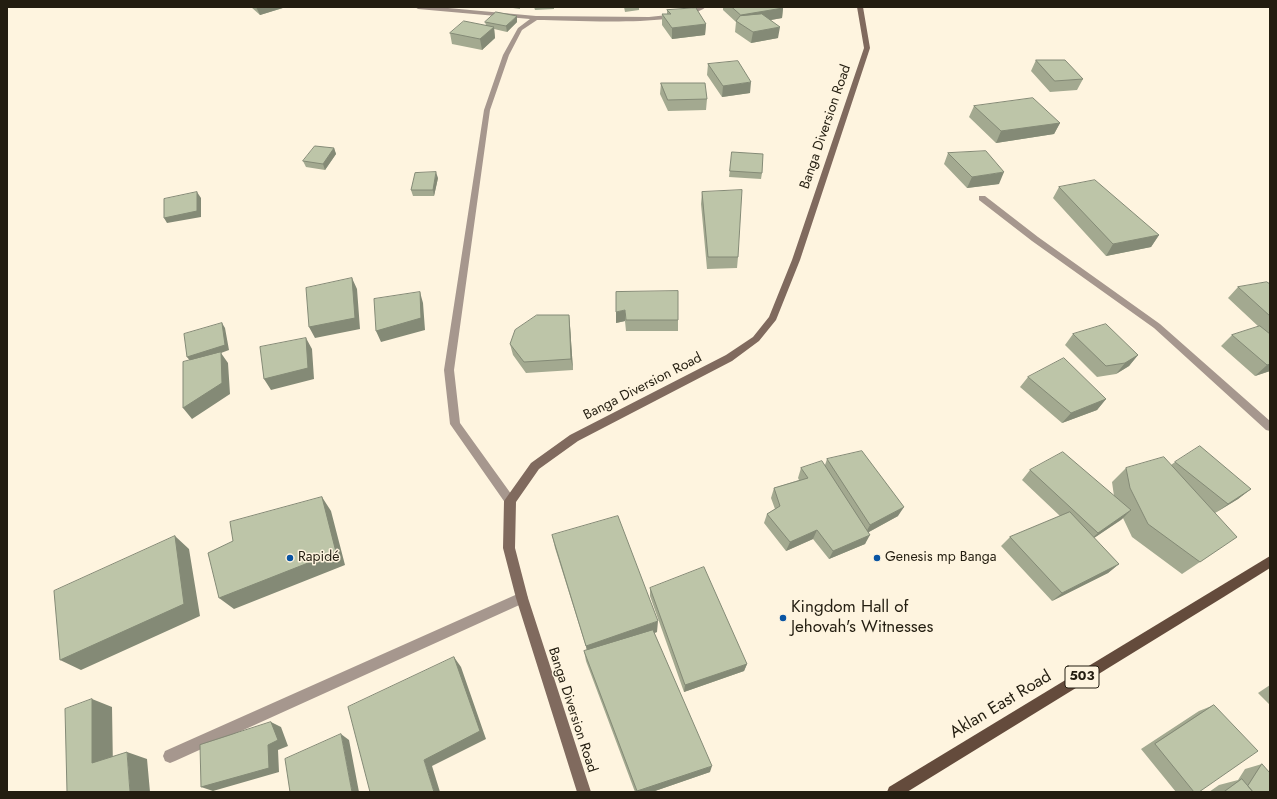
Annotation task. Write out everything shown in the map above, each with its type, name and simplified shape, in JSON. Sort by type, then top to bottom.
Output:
[{"type":"main road","name":"Banga Diversion Road","points":[[584,792],[522,598],[509,548],[510,501],[535,466],[574,438],[729,358],[756,339],[774,318],[796,260],[867,48],[860,7]]},
{"type":"main road","name":"Aklan East Road","points":[[894,792],[1204,603],[1270,561]]},
{"type":"street","points":[[418,7],[536,18],[649,19],[678,16],[703,7]]},
{"type":"street","points":[[510,501],[455,424],[450,370],[487,110],[506,55],[520,29],[536,18]]},
{"type":"street","points":[[982,198],[1035,239],[1157,326],[1270,427]]},
{"type":"street","points":[[170,756],[522,598]]},
{"type":"building","points":[[732,7],[783,7],[783,8],[741,15]]},
{"type":"building","points":[[696,8],[706,24],[672,28],[662,14],[671,14],[667,10]]},
{"type":"building","points":[[496,12],[517,16],[506,26],[485,22]]},
{"type":"building","points":[[762,14],[780,27],[753,32],[736,21],[740,16]]},
{"type":"building","points":[[464,21],[494,27],[480,39],[450,33]]},
{"type":"building","points":[[1036,60],[1065,60],[1083,79],[1055,81]]},
{"type":"building","points":[[738,61],[751,82],[723,86],[708,64]]},
{"type":"building","points":[[661,83],[705,83],[707,99],[668,100]]},
{"type":"building","points":[[1033,98],[1060,123],[1001,131],[974,106]]},
{"type":"building","points":[[315,146],[334,148],[323,164],[303,161]]},
{"type":"building","points":[[986,151],[1004,172],[972,177],[948,153]]},
{"type":"building","points":[[732,152],[763,154],[762,173],[730,171]]},
{"type":"building","points":[[436,172],[433,190],[411,190],[415,173]]},
{"type":"building","points":[[1095,180],[1159,235],[1113,244],[1059,187]]},
{"type":"building","points":[[742,190],[738,257],[708,257],[702,192]]},
{"type":"building","points":[[197,192],[197,211],[164,218],[164,199]]},
{"type":"building","points":[[352,278],[355,318],[309,327],[306,288]]},
{"type":"building","points":[[1267,282],[1270,284],[1270,316],[1238,287]]},
{"type":"building","points":[[678,291],[678,320],[626,320],[625,310],[616,312],[616,292]]},
{"type":"building","points":[[420,292],[421,318],[376,331],[374,299]]},
{"type":"building","points":[[537,315],[569,315],[571,359],[524,362],[510,344],[515,330]]},
{"type":"building","points":[[222,323],[225,345],[187,357],[184,334]]},
{"type":"building","points":[[1106,324],[1138,355],[1125,363],[1106,366],[1073,334]]},
{"type":"building","points":[[1260,326],[1270,334],[1270,364],[1267,365],[1232,335]]},
{"type":"building","points":[[306,338],[308,368],[264,379],[260,347]]},
{"type":"building","points":[[221,352],[222,383],[183,408],[183,362]]},
{"type":"building","points":[[1064,358],[1106,399],[1071,413],[1028,377]]},
{"type":"building","points":[[1200,446],[1251,489],[1228,504],[1175,462]]},
{"type":"building","points":[[862,451],[904,507],[870,525],[827,459]]},
{"type":"building","points":[[1063,452],[1131,510],[1098,533],[1030,470]]},
{"type":"building","points":[[1164,457],[1237,537],[1200,562],[1148,524],[1130,488],[1126,468]]},
{"type":"building","points":[[822,461],[870,535],[833,551],[817,530],[790,542],[767,514],[780,506],[774,488],[808,478],[801,468]]},
{"type":"building","points":[[322,497],[336,552],[219,598],[208,553],[233,541],[230,522]]},
{"type":"building","points":[[1070,512],[1119,564],[1062,593],[1010,537]]},
{"type":"building","points":[[618,516],[658,621],[586,646],[552,535]]},
{"type":"building","points":[[175,536],[184,604],[60,660],[54,591]]},
{"type":"building","points":[[704,567],[747,664],[685,685],[650,588]]},
{"type":"building","points":[[653,630],[712,766],[637,791],[584,651]]},
{"type":"building","points":[[454,657],[480,731],[424,760],[434,792],[370,792],[348,707]]},
{"type":"building","points":[[92,699],[92,763],[127,752],[130,792],[67,792],[65,709]]},
{"type":"building","points":[[1214,705],[1258,751],[1199,792],[1194,792],[1155,744]]},
{"type":"building","points":[[271,722],[278,740],[268,745],[269,768],[201,787],[200,745]]},
{"type":"building","points":[[341,734],[352,792],[290,792],[285,759]]},
{"type":"building","points":[[1262,764],[1270,773],[1270,792],[1253,792],[1248,786]]},
{"type":"building","points":[[1242,779],[1253,792],[1224,792]]},
{"type":"place","name":"Rapidé","points":[[290,558]]},
{"type":"place","name":"Genesis mp Banga","points":[[877,558]]},
{"type":"place","name":"Kingdom Hall of Jehovah's Witnesses","points":[[783,618]]}]
